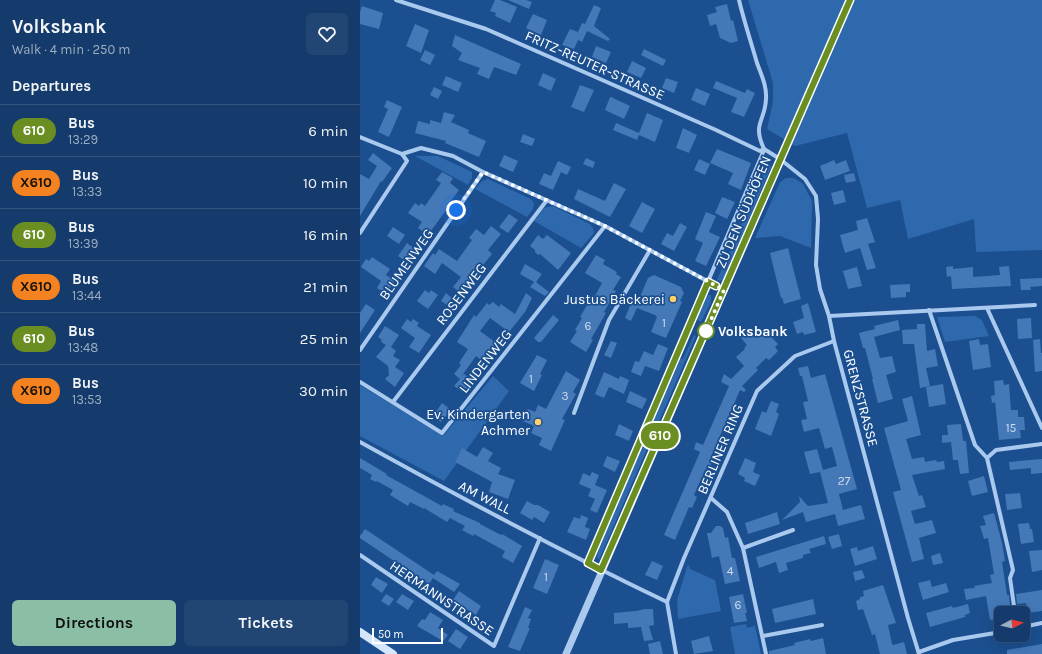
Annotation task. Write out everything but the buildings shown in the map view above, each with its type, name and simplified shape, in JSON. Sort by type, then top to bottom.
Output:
[{"type":"main road","points":[[360,632],[393,654]]},
{"type":"street","name":"FRITZ-REUTER-STRASSE","points":[[396,0],[486,29],[716,130],[760,151],[764,149],[780,159]]},
{"type":"street","points":[[588,563],[764,149],[760,141],[758,130],[765,106],[765,86],[739,0]]},
{"type":"street","name":"ZU DEN SÜDHÖFEN","points":[[566,654],[601,570],[850,0]]},
{"type":"street","points":[[360,137],[402,154],[407,161],[360,233]]},
{"type":"street","points":[[402,154],[421,148],[453,156],[483,172],[605,226],[724,290]]},
{"type":"street","name":"GRENZSTRASSE","points":[[780,159],[805,179],[816,196],[818,219],[816,265],[820,289],[829,316],[834,341],[906,610],[919,653]]},
{"type":"street","name":"BLUMENWEG","points":[[360,350],[483,172]]},
{"type":"street","name":"ROSENWEG","points":[[393,402],[547,200]]},
{"type":"street","name":"LINDENWEG","points":[[360,382],[442,433],[605,226]]},
{"type":"street","points":[[574,412],[609,320],[650,250]]},
{"type":"street","points":[[829,316],[1035,305]]},
{"type":"street","points":[[987,308],[1042,428]]},
{"type":"street","points":[[929,310],[975,445],[987,458],[1013,570],[1010,578],[1014,606]]},
{"type":"street","name":"BERLINER RING","points":[[667,602],[684,558],[757,391],[795,356],[834,341]]},
{"type":"street","name":"AM WALL","points":[[360,442],[441,487],[601,570]]},
{"type":"street","points":[[987,458],[996,450],[1042,444]]},
{"type":"street","points":[[711,498],[727,512],[743,548],[766,654]]},
{"type":"street","points":[[743,548],[793,530]]},
{"type":"street","name":"HERMANNSTRASSE","points":[[360,555],[494,646],[540,538]]},
{"type":"street","points":[[601,570],[667,602],[676,654]]},
{"type":"street","points":[[1030,627],[1042,624]]},
{"type":"street","points":[[763,636],[822,625]]},
{"type":"street","points":[[919,653],[953,640],[994,633]]},
{"type":"shaded area","points":[[748,0],[1042,0],[1042,250],[976,252],[974,219],[908,239],[900,200],[867,208],[847,133],[795,146],[767,129],[773,102],[773,83]]},
{"type":"shaded area","points":[[415,156],[438,156],[472,172],[472,178],[468,185]]},
{"type":"shaded area","points":[[770,164],[771,167],[723,280],[717,280],[767,165]]},
{"type":"shaded area","points":[[786,178],[794,178],[803,184],[812,201],[811,248],[780,236],[755,238],[780,182]]},
{"type":"shaded area","points":[[488,179],[531,199],[534,203],[533,209],[527,217],[475,189],[482,181]]},
{"type":"shaded area","points":[[553,206],[590,224],[593,228],[594,233],[581,248],[534,221],[544,208]]},
{"type":"shaded area","points":[[708,295],[711,295],[711,302],[701,322],[696,319]]},
{"type":"shaded area","points":[[975,316],[982,320],[989,336],[945,342],[937,317]]},
{"type":"shaded area","points":[[694,335],[696,336],[599,560],[597,557],[601,540],[681,358],[683,359]]},
{"type":"shaded area","points":[[493,376],[509,391],[444,481],[360,436],[360,385],[443,436]]},
{"type":"shaded area","points":[[688,564],[690,569],[715,580],[721,611],[678,619],[677,600]]},
{"type":"shaded area","points":[[746,624],[747,628],[755,626],[761,654],[735,654],[730,627]]},
{"type":"bus line","name":"610","points":[[716,286],[708,282],[588,563],[601,570],[850,0]]},
{"type":"place","name":"Justus Bäckerei","points":[[673,299]]},
{"type":"place","name":"Volksbank","points":[[706,331]]},
{"type":"place","name":"Ev. Kindergarten Achmer","points":[[538,422]]},
{"type":"route","points":[[456,210],[483,172],[605,226],[724,290],[706,331]]}]
